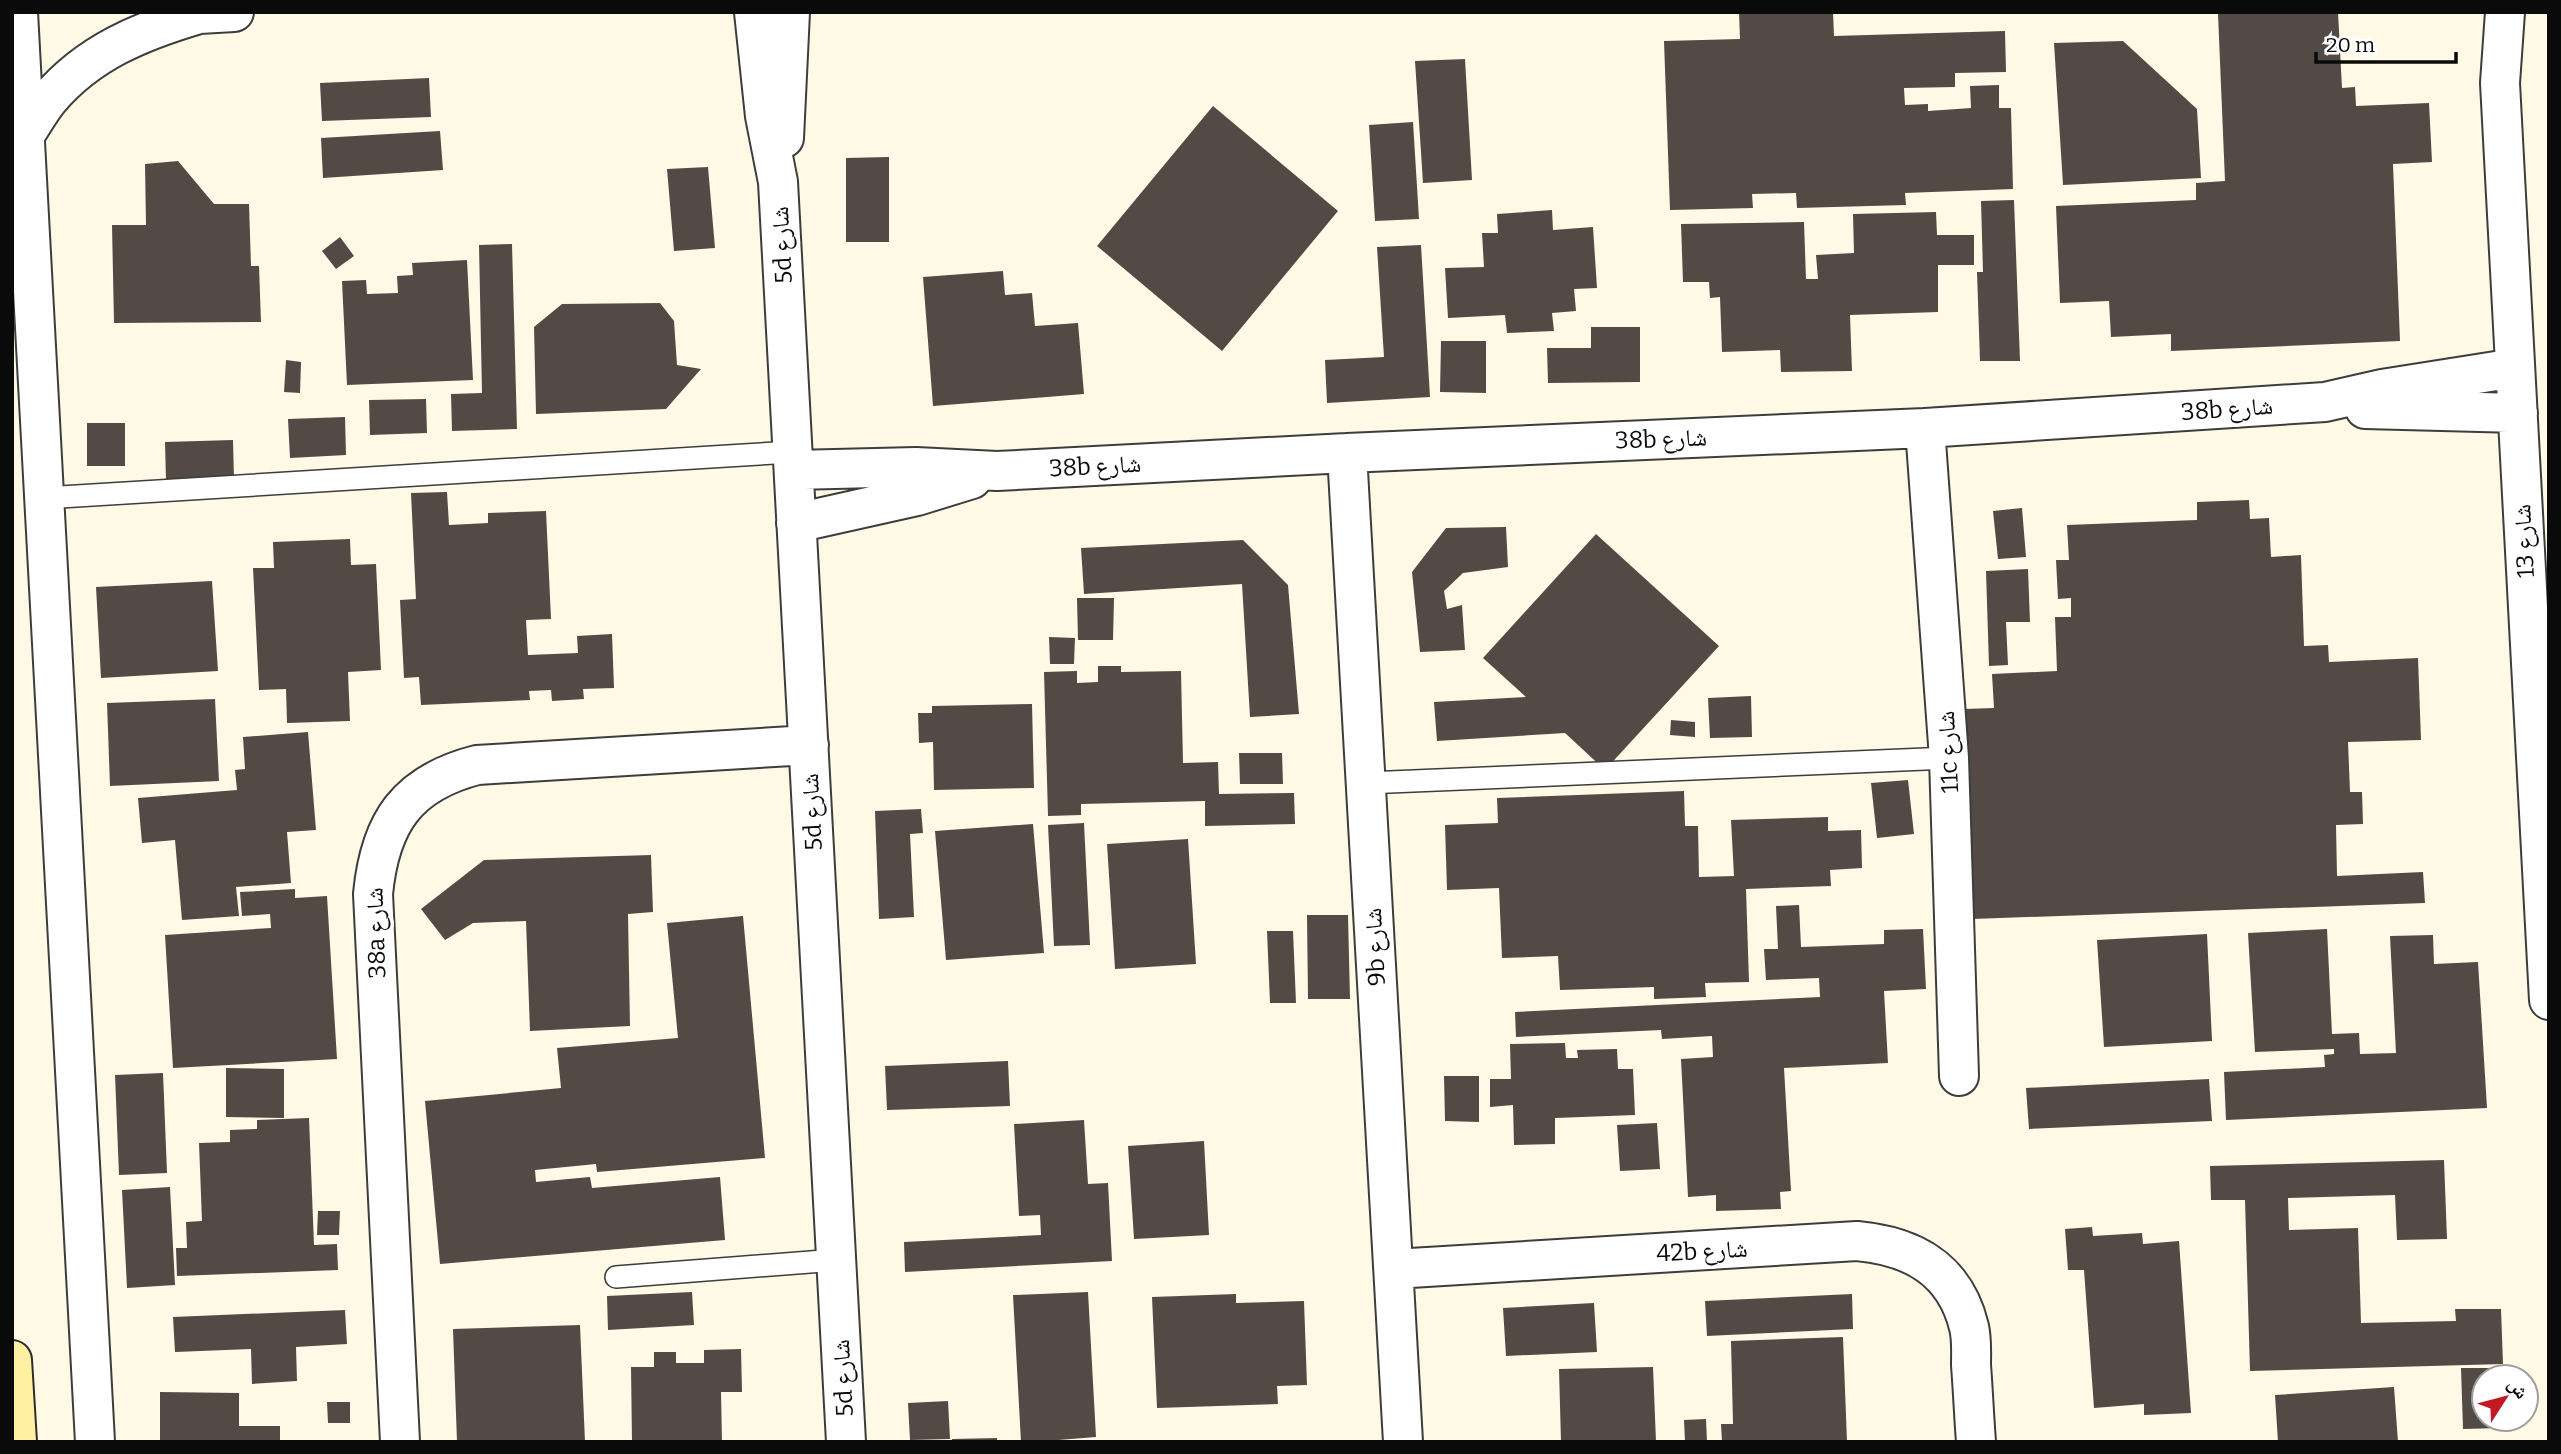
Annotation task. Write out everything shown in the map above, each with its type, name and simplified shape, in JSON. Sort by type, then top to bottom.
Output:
[{"type":"main road","points":[[12,1360],[17,1442]]},
{"type":"street","points":[[18,12],[95,1442]]},
{"type":"street","name":"5d شارع","points":[[754,12],[765,116],[778,181],[846,1442]]},
{"type":"street","name":"5d شارع","points":[[778,181],[788,86],[790,12]]},
{"type":"street","name":"شارع 13","points":[[2483,12],[2500,83]]},
{"type":"street","name":"شارع 13","points":[[2505,12],[2500,83],[2549,1000]]},
{"type":"street","points":[[25,135],[49,100],[79,69],[114,45],[153,27],[206,13]]},
{"type":"street","name":"38b شارع","points":[[793,461],[997,471],[1925,428],[2325,402],[2382,389],[2515,369]]},
{"type":"street","name":"38b شارع","points":[[2325,402],[2384,411],[2518,413]]},
{"type":"street","name":"11c شارع","points":[[1925,428],[1949,758],[1959,1076]]},
{"type":"street","name":"9b شارع","points":[[1348,453],[1403,1442]]},
{"type":"street","name":"38b شارع","points":[[796,523],[917,496],[997,471]]},
{"type":"street","name":"38a شارع","points":[[400,1442],[373,894],[375,869],[381,846],[391,825],[407,802],[427,784],[451,772],[477,765],[809,745]]},
{"type":"street","name":"42b شارع","points":[[1394,1269],[1857,1241],[1883,1244],[1909,1252],[1932,1266],[1958,1300],[1969,1328],[1976,1442]]},
{"type":"lane","points":[[44,498],[793,461]]},
{"type":"lane","points":[[1366,783],[1949,758]]},
{"type":"lane","points":[[616,1277],[836,1260]]},
{"type":"building","points":[[1739,12],[1833,12],[1834,36],[2005,31],[2006,72],[1955,73],[1955,87],[1904,88],[1905,105],[1928,104],[1928,111],[1971,108],[1970,86],[1999,85],[1999,108],[2011,108],[2013,189],[1905,193],[1906,205],[1797,208],[1796,193],[1752,194],[1753,208],[1670,210],[1664,41],[1740,39]]},
{"type":"building","points":[[2338,12],[2342,88],[2355,87],[2356,106],[2429,103],[2432,162],[2393,164],[2400,341],[2171,351],[2171,334],[2111,337],[2109,301],[2060,303],[2056,206],[2196,200],[2196,183],[2225,181],[2218,14]]},
{"type":"building","points":[[2123,41],[2197,109],[2201,178],[2063,185],[2054,43]]},
{"type":"building","points":[[1465,59],[1472,180],[1423,183],[1415,61]]},
{"type":"building","points":[[429,78],[431,117],[322,121],[320,83]]},
{"type":"building","points":[[1213,106],[1338,211],[1222,351],[1097,246]]},
{"type":"building","points":[[1413,122],[1419,219],[1375,221],[1369,125]]},
{"type":"building","points":[[440,131],[443,170],[323,178],[321,138]]},
{"type":"building","points":[[889,157],[889,242],[846,242],[846,158]]},
{"type":"building","points":[[178,161],[214,204],[249,204],[251,266],[259,266],[261,322],[114,323],[112,225],[146,225],[145,164]]},
{"type":"building","points":[[708,167],[715,248],[674,251],[667,169]]},
{"type":"building","points":[[2014,200],[2020,361],[1980,361],[1977,272],[1983,272],[1981,201]]},
{"type":"building","points":[[1552,210],[1553,230],[1593,227],[1597,288],[1574,289],[1576,311],[1552,313],[1554,331],[1507,333],[1505,315],[1448,318],[1445,268],[1484,267],[1482,233],[1498,233],[1497,214]]},
{"type":"building","points":[[1936,212],[1937,235],[1974,235],[1974,265],[1938,265],[1938,312],[1850,315],[1852,371],[1781,372],[1780,350],[1722,352],[1720,297],[1710,298],[1709,282],[1683,282],[1681,224],[1804,222],[1806,279],[1818,279],[1816,255],[1854,253],[1853,214]]},
{"type":"building","points":[[340,237],[354,256],[336,269],[322,251]]},
{"type":"building","points":[[512,244],[517,429],[452,431],[451,394],[482,393],[479,245]]},
{"type":"building","points":[[1421,245],[1430,397],[1327,403],[1325,360],[1384,357],[1377,247]]},
{"type":"building","points":[[467,260],[473,380],[347,385],[342,281],[366,280],[367,294],[398,293],[397,276],[413,275],[412,263]]},
{"type":"building","points":[[1003,271],[1005,295],[1032,293],[1035,326],[1078,323],[1084,394],[933,406],[923,277]]},
{"type":"building","points":[[660,303],[674,321],[677,365],[701,369],[666,409],[536,414],[534,327],[562,304]]},
{"type":"building","points":[[1591,327],[1640,327],[1640,382],[1548,383],[1547,348],[1591,348]]},
{"type":"building","points":[[1441,341],[1486,341],[1486,393],[1440,392]]},
{"type":"building","points":[[286,360],[301,362],[300,393],[284,392]]},
{"type":"building","points":[[426,399],[427,433],[370,435],[369,400]]},
{"type":"building","points":[[345,417],[346,455],[290,458],[288,419]]},
{"type":"building","points":[[87,423],[125,423],[125,466],[87,466]]},
{"type":"building","points":[[233,440],[234,479],[166,481],[165,442]]},
{"type":"building","points":[[447,492],[449,525],[488,523],[488,513],[546,511],[551,619],[526,620],[528,655],[578,653],[577,636],[612,634],[614,688],[583,689],[584,699],[552,701],[551,690],[529,691],[530,700],[421,705],[419,677],[404,678],[400,600],[416,599],[411,493]]},
{"type":"building","points":[[2249,500],[2250,519],[2269,518],[2271,557],[2301,555],[2304,646],[2328,645],[2329,662],[2418,658],[2421,740],[2348,742],[2350,792],[2362,792],[2363,824],[2336,825],[2337,876],[2423,872],[2425,903],[1972,919],[1964,709],[1994,708],[1992,674],[2057,671],[2055,617],[2071,617],[2071,598],[2058,599],[2056,560],[2069,560],[2067,525],[2197,520],[2197,502]]},
{"type":"building","points":[[2022,508],[2026,557],[1998,559],[1993,511]]},
{"type":"building","points":[[1506,527],[1508,567],[1463,573],[1444,591],[1447,609],[1462,605],[1465,650],[1420,652],[1412,572],[1446,528]]},
{"type":"building","points":[[1596,534],[1719,646],[1605,770],[1565,733],[1437,741],[1434,702],[1526,697],[1483,658]]},
{"type":"building","points":[[350,539],[351,565],[376,564],[381,670],[348,672],[350,721],[287,723],[286,689],[259,690],[253,568],[274,568],[273,542]]},
{"type":"building","points":[[1243,540],[1288,585],[1299,714],[1250,717],[1242,584],[1084,594],[1081,548]]},
{"type":"building","points":[[2028,569],[2030,622],[2006,622],[2008,665],[1989,666],[1986,571]]},
{"type":"building","points":[[212,581],[218,671],[101,678],[96,587]]},
{"type":"building","points":[[1077,598],[1114,598],[1113,640],[1078,640]]},
{"type":"building","points":[[1049,637],[1075,638],[1074,664],[1050,664]]},
{"type":"building","points":[[1098,666],[1121,666],[1121,672],[1181,671],[1183,763],[1218,762],[1219,794],[1294,793],[1295,824],[1205,826],[1205,801],[1081,804],[1081,815],[1048,816],[1044,672],[1077,671],[1077,683],[1098,682]]},
{"type":"building","points":[[1751,696],[1752,737],[1710,738],[1708,698]]},
{"type":"building","points":[[215,699],[219,781],[110,786],[107,703]]},
{"type":"building","points":[[1032,704],[1034,788],[934,790],[933,742],[919,743],[918,713],[932,713],[932,706]]},
{"type":"building","points":[[1671,720],[1695,722],[1695,737],[1670,735]]},
{"type":"building","points":[[308,732],[316,830],[287,832],[291,883],[236,887],[239,916],[182,920],[175,840],[142,843],[138,798],[237,790],[235,770],[245,769],[243,737]]},
{"type":"building","points":[[1239,753],[1282,753],[1283,784],[1240,784]]},
{"type":"building","points":[[1908,780],[1914,834],[1877,838],[1871,783]]},
{"type":"building","points":[[1684,791],[1685,826],[1698,826],[1699,877],[1734,876],[1731,820],[1828,817],[1828,831],[1861,830],[1862,868],[1830,870],[1831,886],[1746,889],[1749,982],[1705,983],[1706,997],[1654,999],[1654,987],[1560,990],[1558,956],[1502,958],[1499,888],[1447,890],[1445,825],[1498,823],[1497,798]]},
{"type":"building","points":[[921,809],[923,833],[910,834],[914,917],[879,919],[875,811]]},
{"type":"building","points":[[1084,823],[1090,945],[1054,946],[1048,825]]},
{"type":"building","points":[[1033,824],[1044,953],[946,960],[935,831]]},
{"type":"building","points":[[1188,839],[1196,964],[1115,969],[1107,844]]},
{"type":"building","points":[[651,855],[653,912],[628,914],[630,1026],[530,1031],[526,921],[473,923],[445,940],[421,909],[484,860]]},
{"type":"building","points":[[295,889],[295,898],[327,896],[337,1059],[173,1068],[165,935],[271,928],[270,914],[242,916],[240,892]]},
{"type":"building","points":[[1799,905],[1801,947],[1884,944],[1884,930],[1923,929],[1926,989],[1884,991],[1888,1063],[1784,1068],[1791,1191],[1780,1192],[1781,1209],[1716,1211],[1716,1195],[1688,1197],[1681,1059],[1713,1057],[1712,1036],[1662,1039],[1661,1030],[1516,1037],[1515,1012],[1820,997],[1819,978],[1766,980],[1764,949],[1778,949],[1776,906]]},
{"type":"building","points":[[1307,915],[1348,915],[1350,999],[1308,999]]},
{"type":"building","points":[[743,916],[765,1158],[597,1172],[596,1164],[535,1170],[536,1182],[590,1177],[592,1188],[720,1177],[725,1240],[440,1264],[425,1101],[561,1088],[557,1048],[678,1038],[667,923]]},
{"type":"building","points":[[2327,929],[2332,1034],[2359,1033],[2360,1054],[2396,1053],[2390,936],[2433,935],[2434,964],[2478,962],[2487,1108],[2226,1120],[2224,1072],[2325,1067],[2324,1055],[2334,1054],[2334,1049],[2255,1052],[2248,933]]},
{"type":"building","points":[[1267,931],[1293,931],[1296,1003],[1270,1003]]},
{"type":"building","points":[[2207,934],[2212,1041],[2104,1047],[2097,940]]},
{"type":"building","points":[[1565,1043],[1566,1058],[1578,1058],[1577,1050],[1617,1049],[1618,1069],[1633,1069],[1635,1115],[1555,1118],[1555,1144],[1514,1145],[1513,1105],[1490,1107],[1490,1079],[1511,1079],[1510,1044]]},
{"type":"building","points":[[1008,1061],[1010,1106],[887,1110],[885,1066]]},
{"type":"building","points":[[226,1068],[284,1069],[284,1118],[226,1117]]},
{"type":"building","points":[[163,1073],[167,1173],[119,1175],[115,1075]]},
{"type":"building","points":[[1444,1076],[1479,1076],[1479,1122],[1445,1121]]},
{"type":"building","points":[[2209,1079],[2212,1121],[2029,1129],[2026,1088]]},
{"type":"building","points":[[309,1118],[314,1245],[337,1244],[338,1270],[177,1276],[176,1248],[187,1248],[186,1222],[202,1221],[199,1143],[230,1142],[230,1130],[257,1129],[257,1120]]},
{"type":"building","points":[[1084,1120],[1088,1184],[1108,1183],[1112,1261],[905,1272],[904,1242],[1041,1235],[1040,1215],[1019,1216],[1014,1124]]},
{"type":"building","points":[[1657,1123],[1660,1169],[1620,1171],[1617,1125]]},
{"type":"building","points":[[1204,1141],[1209,1235],[1134,1239],[1128,1146]]},
{"type":"building","points":[[2444,1160],[2447,1239],[2397,1240],[2395,1195],[2288,1198],[2289,1230],[2358,1228],[2361,1323],[2456,1321],[2455,1309],[2501,1309],[2503,1363],[2250,1371],[2245,1200],[2211,1200],[2210,1166]]},
{"type":"building","points":[[170,1187],[175,1285],[127,1288],[122,1190]]},
{"type":"building","points":[[318,1211],[340,1211],[339,1235],[317,1235]]},
{"type":"building","points":[[2092,1227],[2093,1236],[2142,1233],[2143,1244],[2179,1241],[2191,1413],[2144,1415],[2144,1404],[2094,1408],[2084,1270],[2068,1270],[2065,1229]]},
{"type":"building","points":[[692,1292],[694,1325],[608,1330],[607,1296]]},
{"type":"building","points":[[1088,1292],[1096,1437],[1058,1440],[1059,1442],[1021,1442],[1013,1295]]},
{"type":"building","points":[[1236,1294],[1236,1303],[1304,1301],[1307,1385],[1277,1386],[1278,1404],[1157,1408],[1152,1297]]},
{"type":"building","points":[[1852,1294],[1853,1329],[1707,1336],[1705,1301]]},
{"type":"building","points":[[1594,1303],[1597,1352],[1506,1356],[1503,1308]]},
{"type":"building","points":[[345,1310],[347,1344],[296,1347],[297,1381],[252,1384],[251,1349],[175,1352],[173,1317]]},
{"type":"building","points":[[580,1325],[585,1442],[457,1442],[453,1329]]},
{"type":"building","points":[[1843,1337],[1847,1442],[1722,1442],[1721,1424],[1733,1424],[1731,1341]]},
{"type":"building","points":[[741,1349],[742,1392],[721,1392],[722,1442],[632,1442],[631,1367],[654,1367],[654,1352],[676,1352],[676,1363],[704,1363],[704,1350]]},
{"type":"building","points":[[1653,1367],[1656,1442],[1561,1442],[1559,1369]]},
{"type":"building","points":[[2461,1368],[2470,1368],[2470,1429],[2463,1429]]},
{"type":"building","points":[[2394,1387],[2398,1442],[2278,1442],[2275,1395]]},
{"type":"building","points":[[160,1392],[239,1393],[239,1426],[280,1426],[280,1442],[160,1442]]},
{"type":"building","points":[[948,1401],[950,1439],[910,1440],[908,1403]]},
{"type":"building","points":[[327,1402],[350,1402],[350,1423],[328,1423]]},
{"type":"building","points":[[1706,1419],[1707,1442],[1685,1442],[1684,1420]]},
{"type":"building","points":[[997,1438],[997,1442],[952,1442],[952,1439]]}]
